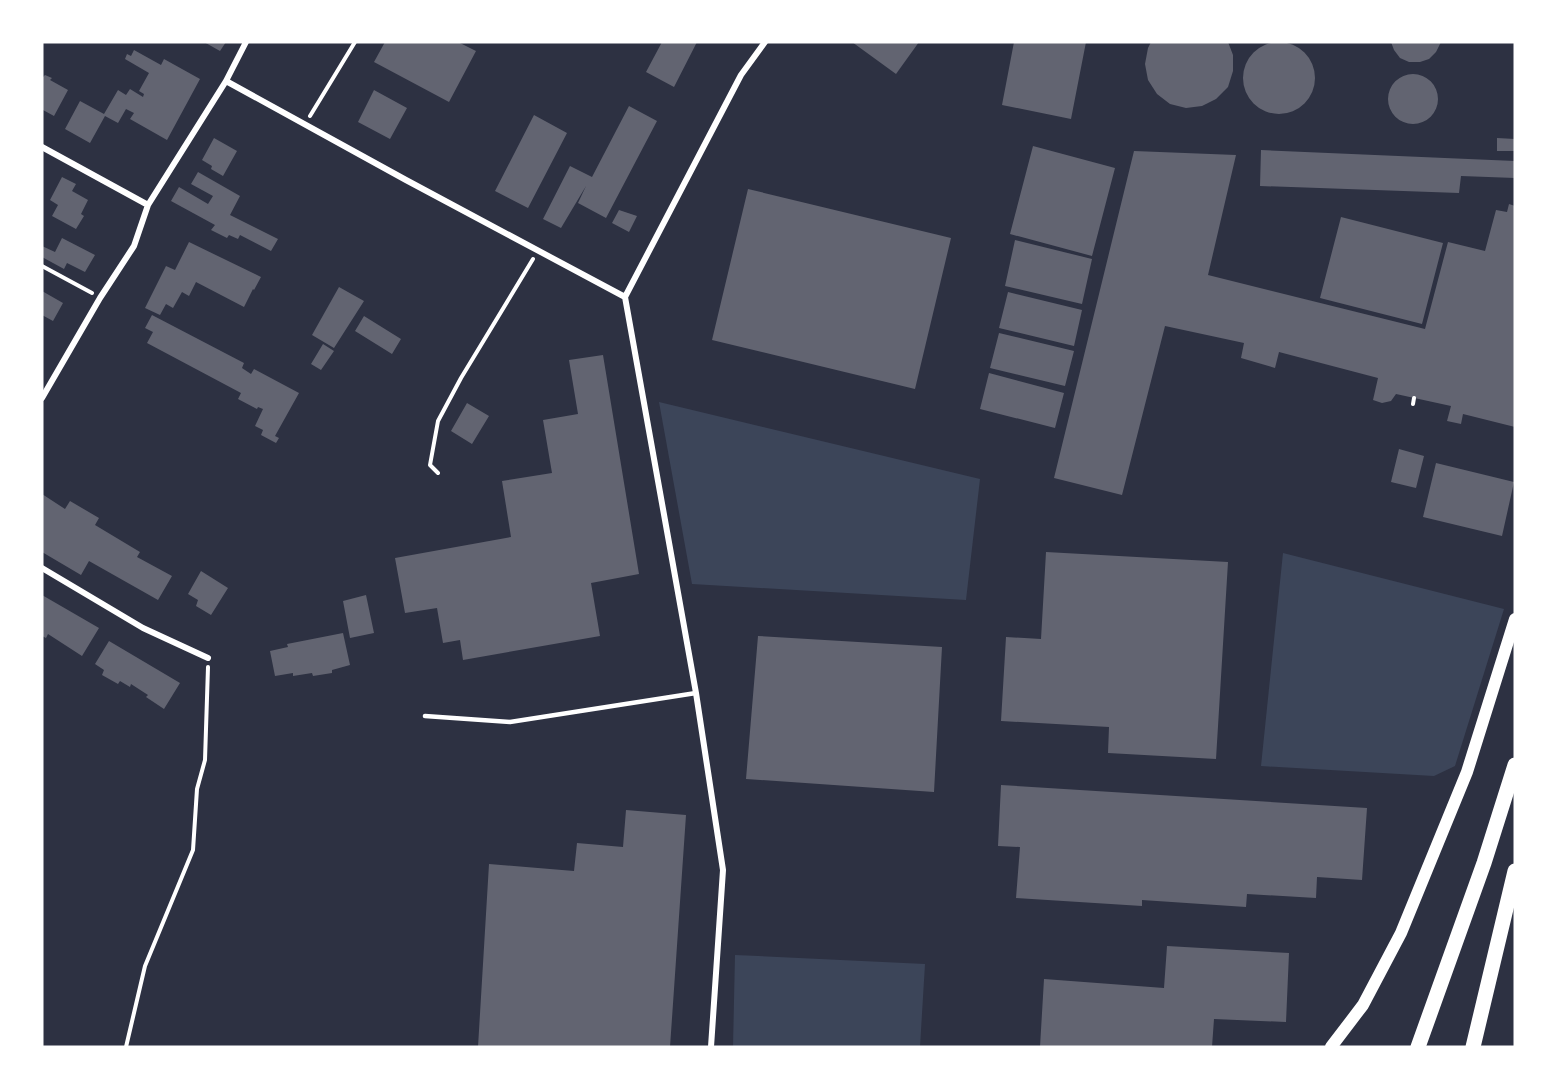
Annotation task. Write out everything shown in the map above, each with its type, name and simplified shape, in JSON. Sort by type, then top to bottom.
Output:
[{"type":"highway","points":[[1418,1047],[1477,884],[1515,765]]},
{"type":"highway","points":[[1473,1047],[1515,871]]},
{"type":"main road","points":[[1331,1047],[1363,1005],[1401,933],[1467,772],[1515,619]]},
{"type":"street","points":[[42,398],[100,298],[134,246],[148,205],[226,81],[246,42]]},
{"type":"street","points":[[711,1047],[723,870],[696,693],[625,297],[741,75],[765,42]]},
{"type":"street","points":[[226,81],[625,297]]},
{"type":"street","points":[[42,147],[148,205]]},
{"type":"street","points":[[42,568],[143,628],[208,658]]},
{"type":"lane","points":[[425,716],[510,722],[696,693]]},
{"type":"path","points":[[305,125],[355,42]]},
{"type":"path","points":[[438,474],[430,465],[438,421],[461,378],[538,251]]},
{"type":"path","points":[[42,266],[100,298]]},
{"type":"path","points":[[126,1047],[145,966],[193,850],[196,789],[205,760],[208,658]]},
{"type":"shaded area","points":[[659,402],[980,479],[966,600],[692,584]]},
{"type":"shaded area","points":[[1283,553],[1504,609],[1455,766],[1434,776],[1261,766]]},
{"type":"shaded area","points":[[735,955],[925,964],[920,1047],[733,1047]]},
{"type":"building","points":[[204,42],[226,42],[220,51]]},
{"type":"building","points":[[385,42],[458,42],[476,51],[449,102],[374,62]]},
{"type":"building","points":[[662,42],[697,42],[674,87],[646,72]]},
{"type":"building","points":[[852,42],[919,42],[896,74]]},
{"type":"building","points":[[1014,42],[1086,42],[1071,119],[1002,105]]},
{"type":"building","points":[[1151,42],[1228,42],[1233,55],[1233,71],[1228,87],[1216,99],[1202,106],[1186,108],[1170,104],[1157,94],[1148,80],[1145,64]]},
{"type":"building","points":[[1279,42],[1299,48],[1309,58],[1315,78],[1309,98],[1299,108],[1279,114],[1259,108],[1249,98],[1243,78],[1249,58],[1259,48]]},
{"type":"building","points":[[1391,42],[1441,42],[1429,59],[1409,62],[1400,58]]},
{"type":"building","points":[[134,50],[161,65],[164,59],[200,79],[167,140],[130,119],[134,113],[126,109],[118,123],[105,116],[90,143],[65,129],[80,101],[104,114],[118,90],[126,95],[130,89],[143,97],[144,94],[139,91],[149,73],[125,59],[127,54],[131,56]]},
{"type":"building","points":[[1413,74],[1431,81],[1438,99],[1431,117],[1413,124],[1395,117],[1388,99],[1395,81]]},
{"type":"building","points":[[45,75],[68,90],[54,116],[43,110],[42,113],[42,78]]},
{"type":"building","points":[[374,90],[407,108],[390,139],[358,122]]},
{"type":"building","points":[[629,106],[657,121],[606,218],[578,203],[586,186],[561,228],[543,219],[570,166],[592,177]]},
{"type":"building","points":[[534,115],[567,133],[528,208],[495,191]]},
{"type":"building","points":[[214,138],[237,151],[223,176],[202,160]]},
{"type":"building","points":[[1497,138],[1515,139],[1515,151],[1497,151]]},
{"type":"building","points":[[1033,146],[1115,168],[1092,256],[1010,234]]},
{"type":"building","points":[[1261,150],[1515,161],[1515,178],[1461,176],[1459,193],[1260,186]]},
{"type":"building","points":[[1134,151],[1236,155],[1208,275],[1425,329],[1448,242],[1485,251],[1496,210],[1507,212],[1509,204],[1515,206],[1515,427],[1463,414],[1461,424],[1447,421],[1451,406],[1396,394],[1391,401],[1382,403],[1373,400],[1378,378],[1279,352],[1275,368],[1241,358],[1244,343],[1165,326],[1122,495],[1054,478]]},
{"type":"building","points":[[198,172],[240,196],[230,215],[278,239],[271,251],[240,235],[238,239],[229,235],[227,238],[211,230],[215,225],[171,201],[179,187],[208,204],[213,196],[191,184]]},
{"type":"building","points":[[62,177],[76,184],[72,191],[88,200],[81,214],[84,216],[76,229],[52,216],[58,205],[50,200]]},
{"type":"building","points":[[748,189],[951,238],[915,389],[712,340]]},
{"type":"building","points":[[619,210],[637,216],[629,232],[612,223]]},
{"type":"building","points":[[1341,217],[1443,243],[1422,324],[1320,298]]},
{"type":"building","points":[[62,238],[95,255],[85,272],[67,263],[64,269],[42,257],[42,246],[55,252]]},
{"type":"building","points":[[1015,240],[1092,259],[1082,304],[1005,286]]},
{"type":"building","points":[[189,242],[261,277],[244,307],[196,282],[189,296],[182,292],[173,308],[166,304],[160,315],[145,308],[166,266],[175,270]]},
{"type":"building","points":[[339,287],[364,301],[334,348],[312,335]]},
{"type":"building","points":[[42,291],[63,303],[53,321],[42,315]]},
{"type":"building","points":[[1008,292],[1082,310],[1074,346],[999,328]]},
{"type":"building","points":[[152,315],[244,363],[242,368],[251,374],[254,369],[299,393],[275,436],[279,438],[276,443],[261,435],[263,430],[255,426],[263,409],[258,407],[257,409],[238,399],[241,393],[147,343],[153,332],[145,328]]},
{"type":"building","points":[[364,316],[401,339],[392,354],[355,331]]},
{"type":"building","points":[[999,333],[1074,351],[1065,386],[990,368]]},
{"type":"building","points":[[323,344],[334,351],[321,370],[311,364]]},
{"type":"building","points":[[603,355],[639,574],[591,583],[600,636],[463,660],[460,640],[443,643],[437,608],[405,613],[395,558],[511,537],[502,481],[552,473],[543,420],[578,414],[569,360]]},
{"type":"building","points":[[989,373],[1064,393],[1055,428],[980,409]]},
{"type":"building","points":[[467,403],[489,416],[472,444],[451,431]]},
{"type":"building","points":[[1399,449],[1424,456],[1416,488],[1391,482]]},
{"type":"building","points":[[1436,463],[1514,482],[1502,536],[1423,517]]},
{"type":"building","points":[[42,494],[65,509],[70,501],[99,518],[95,525],[140,552],[137,557],[172,576],[158,600],[89,561],[81,575],[42,552]]},
{"type":"building","points":[[1046,552],[1228,562],[1216,759],[1108,753],[1109,727],[1001,721],[1006,637],[1041,639]]},
{"type":"building","points":[[201,571],[228,588],[211,615],[196,606],[198,600],[188,594]]},
{"type":"building","points":[[42,595],[99,628],[82,656],[48,634],[46,638],[42,636]]},
{"type":"building","points":[[366,595],[374,633],[350,638],[343,601]]},
{"type":"building","points":[[343,633],[350,665],[332,670],[332,673],[313,676],[312,673],[293,676],[293,673],[275,676],[270,651],[288,647],[287,644]]},
{"type":"building","points":[[758,636],[942,647],[934,792],[746,779]]},
{"type":"building","points":[[109,641],[180,683],[164,709],[131,684],[130,687],[120,681],[118,684],[102,675],[104,670],[95,664]]},
{"type":"building","points":[[1001,785],[1367,808],[1362,880],[1317,877],[1316,898],[1247,894],[1246,907],[1142,900],[1142,906],[1016,898],[1020,847],[998,846]]},
{"type":"building","points":[[626,810],[686,815],[670,1047],[478,1047],[489,864],[574,871],[577,843],[623,847]]},
{"type":"building","points":[[1167,946],[1289,953],[1286,1022],[1214,1019],[1212,1047],[1040,1047],[1044,979],[1164,988]]}]
